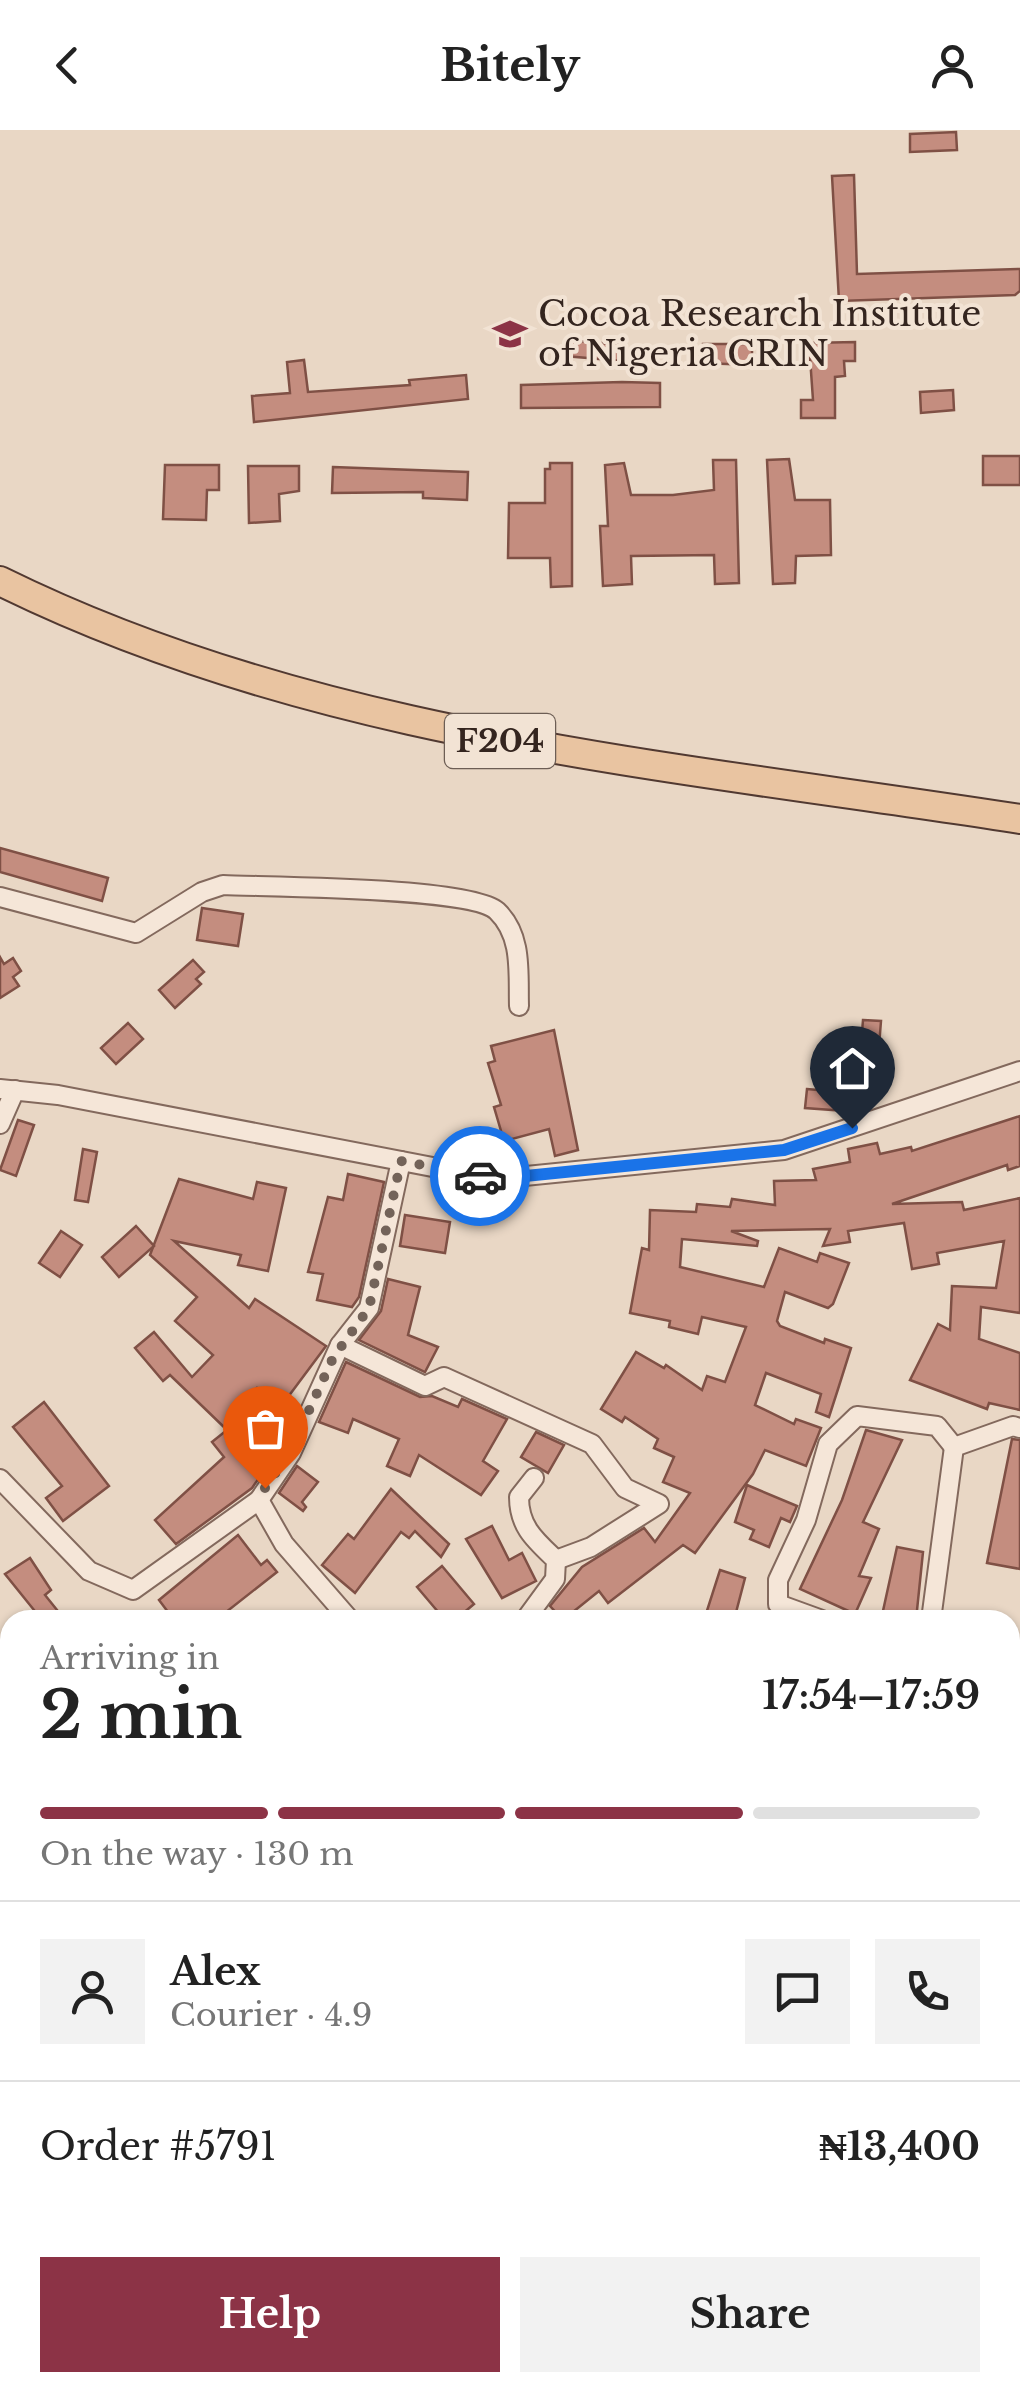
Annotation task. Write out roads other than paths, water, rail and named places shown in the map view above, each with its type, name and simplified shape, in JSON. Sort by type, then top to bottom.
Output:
[{"type":"main road","name":"F204","points":[[0,581],[66,614],[201,667],[381,717],[484,738],[1020,819]]},
{"type":"street","points":[[0,897],[136,933],[202,892],[223,885],[435,892],[494,908],[502,918],[518,950],[519,1006]]},
{"type":"street","points":[[0,1124],[8,1090],[58,1094],[495,1179],[784,1150],[1020,1071]]},
{"type":"street","points":[[0,1479],[89,1571],[133,1590],[258,1500],[290,1452],[340,1345],[369,1308],[401,1161]]},
{"type":"street","points":[[340,1345],[424,1386],[444,1376],[588,1442],[624,1488],[659,1504],[592,1547],[556,1560]]},
{"type":"street","points":[[794,1610],[778,1604],[778,1580],[806,1520],[828,1444],[857,1416],[937,1426],[954,1447],[932,1610]]},
{"type":"street","points":[[954,1447],[1013,1426],[1020,1428]]},
{"type":"street","points":[[532,1610],[555,1579],[556,1560],[527,1532],[519,1512],[519,1496],[534,1478]]},
{"type":"street","points":[[258,1500],[284,1544],[341,1610]]},
{"type":"place","name":"Cocoa Research Institute of Nigeria CRIN","points":[[510,334]]}]
